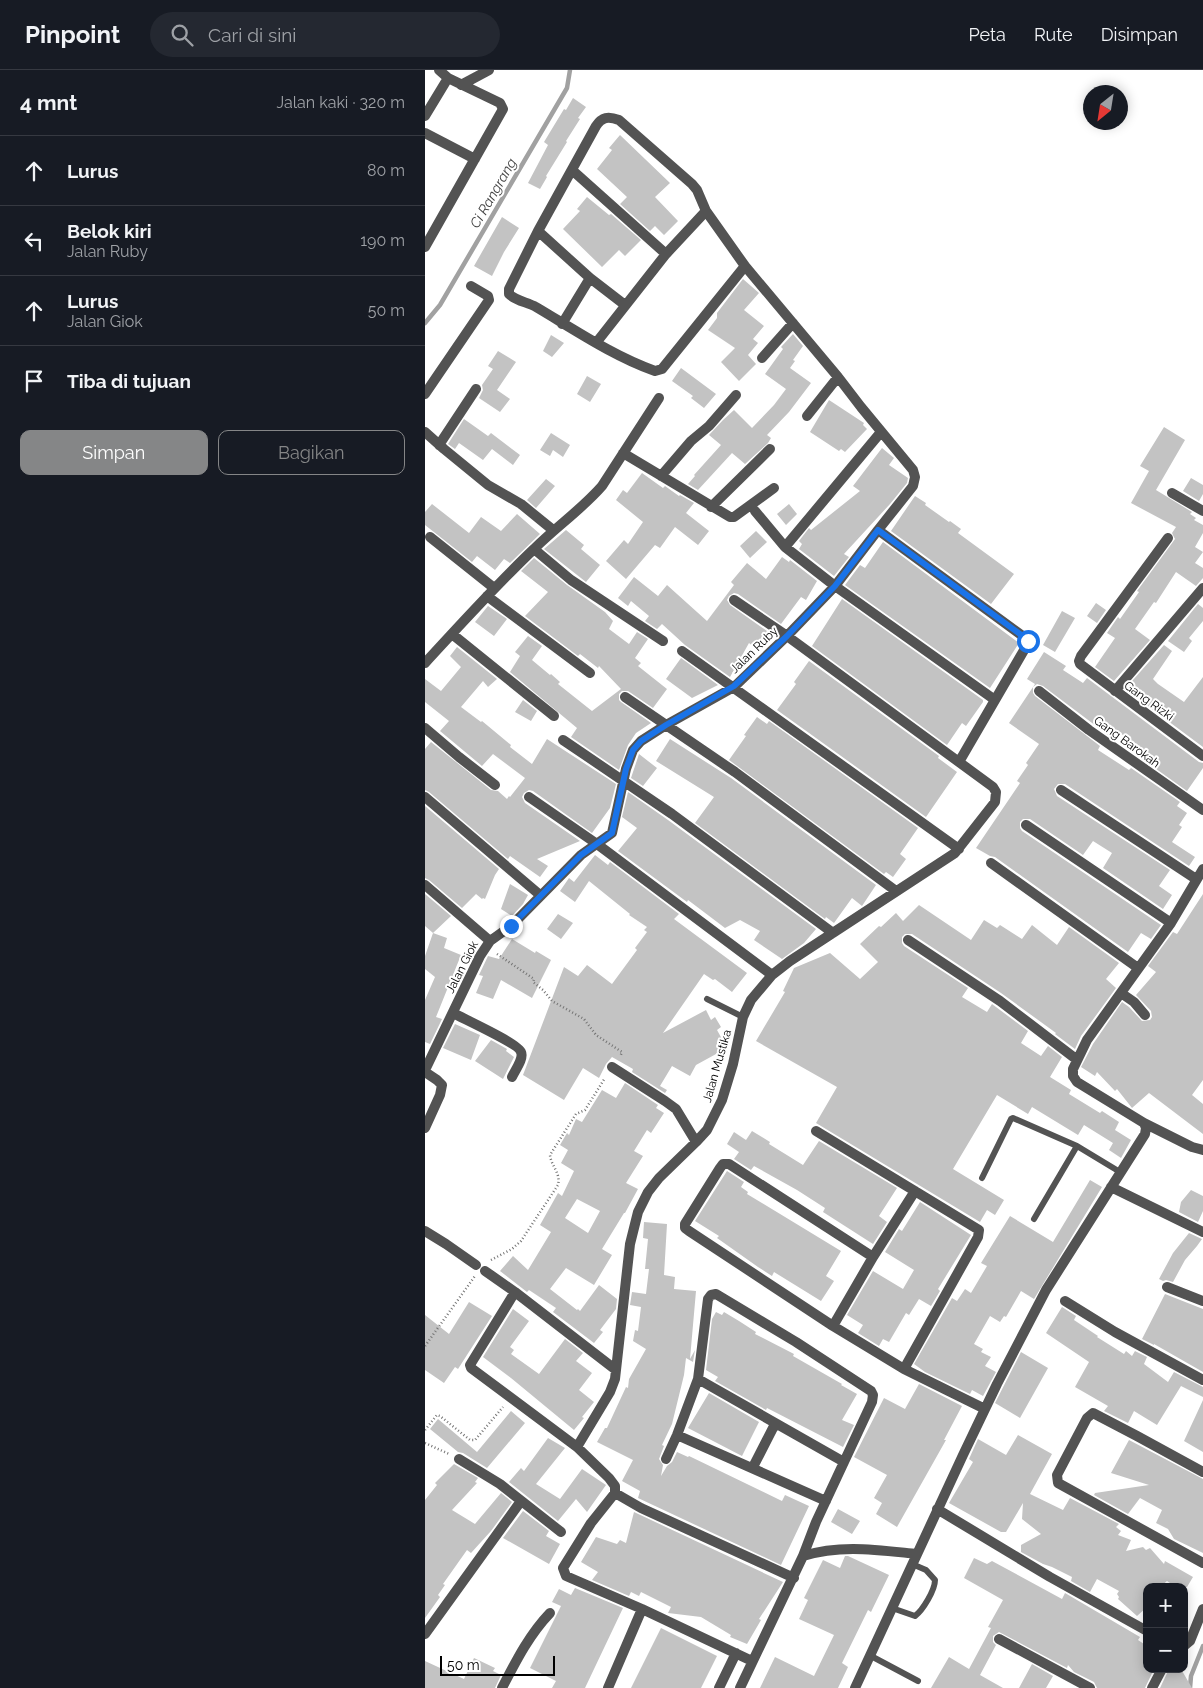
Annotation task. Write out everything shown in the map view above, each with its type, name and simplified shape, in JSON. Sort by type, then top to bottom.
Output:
[{"type":"street","points":[[425,247],[503,107],[500,103],[448,78],[439,70]]},
{"type":"street","points":[[461,85],[489,70]]},
{"type":"street","points":[[425,116],[448,78]]},
{"type":"street","points":[[745,266],[662,369],[655,371],[596,344],[535,306],[512,298],[509,294],[509,289],[538,230],[600,120],[606,117],[615,118],[692,184],[697,190],[706,211],[745,266],[838,377],[881,432],[785,547]]},
{"type":"street","points":[[425,133],[475,159]]},
{"type":"street","points":[[572,170],[666,254]]},
{"type":"street","points":[[596,344],[666,254],[706,211]]},
{"type":"street","points":[[538,230],[590,278],[625,305]]},
{"type":"street","points":[[562,324],[590,278]]},
{"type":"street","points":[[425,394],[489,300],[488,296],[471,286]]},
{"type":"street","points":[[762,358],[793,323]]},
{"type":"street","points":[[807,416],[838,377]]},
{"type":"street","points":[[439,445],[476,389]]},
{"type":"street","points":[[661,476],[691,441],[709,426],[737,395]]},
{"type":"street","points":[[426,660],[494,588],[553,530],[595,494],[659,398]]},
{"type":"street","points":[[425,432],[488,485],[521,504],[553,530]]},
{"type":"street","name":"Jalan Ruby","points":[[597,844],[612,833],[626,769],[636,746],[666,725],[734,686],[787,636],[835,586],[913,486],[915,477],[913,470],[881,432]]},
{"type":"street","points":[[711,507],[770,449]]},
{"type":"street","points":[[623,453],[725,516],[732,517],[774,488]]},
{"type":"street","points":[[1172,493],[1203,511]]},
{"type":"street","points":[[755,511],[785,547],[835,586],[995,700]]},
{"type":"street","points":[[734,600],[787,636],[959,762],[1027,645],[1027,640],[878,530]]},
{"type":"street","points":[[430,537],[494,588]]},
{"type":"street","name":"Gang Rizki","points":[[1168,538],[1079,661],[1080,664],[1115,692],[1203,756]]},
{"type":"street","points":[[534,549],[571,580],[663,641]]},
{"type":"street","points":[[1115,692],[1203,588]]},
{"type":"street","points":[[487,596],[590,673]]},
{"type":"street","points":[[452,634],[554,716]]},
{"type":"street","points":[[682,651],[734,686],[959,849]]},
{"type":"street","name":"Gang Barokah","points":[[1039,691],[1089,730],[1203,810]]},
{"type":"street","points":[[625,698],[735,772],[896,891]]},
{"type":"street","points":[[425,728],[495,785]]},
{"type":"street","points":[[563,740],[672,814],[833,933]]},
{"type":"street","name":"Jalan Mustika","points":[[577,1447],[610,1392],[617,1370],[630,1244],[638,1212],[648,1192],[659,1178],[707,1130],[722,1100],[733,1064],[743,1017],[751,1000],[772,975],[790,960],[959,849],[995,802],[996,792],[993,787],[959,762]]},
{"type":"street","points":[[1061,790],[1197,879]]},
{"type":"street","points":[[529,796],[597,844],[772,975]]},
{"type":"street","points":[[425,797],[540,895]]},
{"type":"street","points":[[1026,825],[1171,923]]},
{"type":"street","name":"Jalan Giok","points":[[512,1077],[520,1062],[521,1050],[499,1036],[453,1013],[474,968],[488,944],[511,926],[581,855],[597,844]]},
{"type":"street","points":[[991,863],[1138,968]]},
{"type":"street","points":[[1203,869],[1171,923],[1098,1022],[1076,1059],[1072,1073],[1077,1082],[1144,1123],[1192,1147],[1203,1150]]},
{"type":"street","points":[[425,885],[488,944]]},
{"type":"street","points":[[908,940],[1000,1001],[1076,1059]]},
{"type":"street","points":[[1121,993],[1134,1002],[1145,1015]]},
{"type":"street","points":[[425,1128],[440,1095],[442,1085],[425,1071],[453,1013]]},
{"type":"street","points":[[613,1067],[676,1110],[696,1142]]},
{"type":"street","points":[[855,1688],[985,1409],[1046,1290],[1145,1134],[1146,1128],[1144,1123]]},
{"type":"street","points":[[815,1131],[979,1230],[979,1234],[904,1369]]},
{"type":"street","points":[[873,1257],[729,1164],[723,1164],[720,1168],[685,1224],[685,1228],[689,1231],[833,1326],[904,1369],[985,1409]]},
{"type":"street","points":[[1111,1187],[1203,1232]]},
{"type":"street","points":[[833,1326],[873,1257],[915,1191]]},
{"type":"street","points":[[425,1231],[515,1292],[617,1370]]},
{"type":"street","points":[[1167,1287],[1203,1301]]},
{"type":"street","points":[[515,1292],[470,1365],[471,1368],[577,1447],[615,1486],[615,1493],[563,1565],[563,1571],[566,1576],[642,1609],[752,1661]]},
{"type":"street","points":[[666,1458],[698,1380],[708,1299],[711,1294],[716,1294],[796,1342],[871,1391],[873,1395],[872,1402],[816,1522],[794,1578],[740,1688]]},
{"type":"street","points":[[1065,1301],[1115,1332],[1203,1380]]},
{"type":"street","points":[[698,1380],[844,1462]]},
{"type":"street","points":[[1203,1472],[1093,1414],[1087,1418],[1057,1475],[1057,1480],[1058,1483],[1203,1563]]},
{"type":"street","points":[[753,1468],[775,1424]]},
{"type":"street","points":[[677,1435],[826,1501]]},
{"type":"street","points":[[459,1459],[500,1484],[561,1532]]},
{"type":"street","points":[[615,1493],[641,1508],[794,1578]]},
{"type":"street","points":[[425,1634],[521,1501]]},
{"type":"street","points":[[937,1509],[1050,1577],[1143,1630]]},
{"type":"street","points":[[803,1556],[818,1551],[840,1548],[917,1554]]},
{"type":"street","points":[[608,1688],[642,1609]]},
{"type":"street","points":[[1188,1643],[1203,1609]]},
{"type":"street","points":[[502,1688],[528,1639],[550,1613]]},
{"type":"street","points":[[999,1639],[1090,1688]]},
{"type":"street","points":[[719,1688],[735,1653]]},
{"type":"street","points":[[1152,1688],[1160,1673]]},
{"type":"lane","points":[[707,999],[743,1017]]},
{"type":"lane","points":[[982,1178],[1013,1118],[1077,1146],[1120,1172]]},
{"type":"lane","points":[[1034,1219],[1077,1146]]},
{"type":"lane","points":[[892,1608],[915,1616],[921,1612],[934,1588],[935,1580],[932,1576],[912,1564]]},
{"type":"lane","points":[[871,1656],[918,1681]]},
{"type":"path","points":[[425,1346],[481,1268],[521,1242],[558,1185],[559,1179],[556,1168],[550,1160],[550,1155],[576,1114],[585,1110],[622,1052],[596,1035],[584,1019],[552,1001],[533,982],[534,979],[488,944]]},
{"type":"path","points":[[425,1430],[437,1416],[440,1416],[470,1440],[475,1440],[511,1397]]},
{"type":"path","points":[[425,1443],[459,1459]]},
{"type":"building","points":[[573,98],[586,107],[578,118],[580,119],[540,189],[528,183],[548,145],[544,142]]},
{"type":"building","points":[[620,135],[670,183],[655,197],[678,221],[664,235],[655,226],[650,231],[620,204],[627,197],[597,169],[612,150],[609,148]]},
{"type":"building","points":[[587,197],[609,215],[611,214],[641,240],[625,256],[619,250],[602,267],[563,229],[580,211],[577,209]]},
{"type":"building","points":[[502,217],[519,228],[492,276],[474,266]]},
{"type":"building","points":[[743,279],[759,293],[744,310],[764,326],[753,339],[758,343],[748,355],[756,364],[739,381],[721,362],[735,348],[708,330],[717,318],[717,313]]},
{"type":"building","points":[[793,334],[803,346],[790,368],[811,383],[789,412],[767,435],[771,438],[768,443],[745,464],[732,453],[698,490],[688,484],[721,445],[709,435],[723,420],[734,410],[752,428],[786,389],[765,374],[783,349],[781,347]]},
{"type":"building","points":[[551,335],[564,343],[552,357],[543,351]]},
{"type":"building","points":[[498,351],[516,362],[497,390],[510,399],[500,412],[479,398],[483,390],[482,385],[493,369],[488,366]]},
{"type":"building","points":[[681,368],[716,394],[704,408],[691,398],[693,396],[672,381]]},
{"type":"building","points":[[587,376],[601,384],[590,402],[577,394]]},
{"type":"building","points":[[829,400],[864,423],[863,425],[867,429],[845,452],[841,449],[839,451],[810,432]]},
{"type":"building","points":[[464,419],[488,436],[491,433],[520,455],[513,465],[492,449],[483,460],[459,443],[455,449],[448,444]]},
{"type":"building","points":[[1164,427],[1185,440],[1156,490],[1192,512],[1190,514],[1196,518],[1194,520],[1203,525],[1203,533],[1195,547],[1203,552],[1195,563],[1203,568],[1203,578],[1196,586],[1176,572],[1156,603],[1154,602],[1135,629],[1150,640],[1114,681],[1095,667],[1115,638],[1107,633],[1118,617],[1120,619],[1139,592],[1137,591],[1175,539],[1172,533],[1176,527],[1131,503],[1149,471],[1140,466]]},
{"type":"building","points":[[551,433],[570,445],[563,457],[553,450],[550,456],[540,450]]},
{"type":"building","points":[[882,448],[894,458],[889,465],[908,478],[907,483],[844,554],[849,557],[834,576],[799,549],[802,544],[799,541],[809,528],[811,530],[860,491],[853,486]]},
{"type":"building","points":[[642,473],[663,488],[665,486],[679,496],[694,503],[686,513],[709,531],[698,545],[675,527],[660,548],[655,545],[626,579],[606,561],[624,540],[628,544],[643,522],[616,500],[623,490],[627,493]]},
{"type":"building","points":[[1191,478],[1203,485],[1203,494],[1199,501],[1183,491]]},
{"type":"building","points":[[546,479],[555,486],[536,508],[527,500]]},
{"type":"building","points":[[915,496],[961,529],[958,533],[1014,574],[991,604],[891,531]]},
{"type":"building","points":[[432,504],[469,533],[481,517],[501,531],[517,514],[540,534],[510,563],[504,559],[495,570],[477,556],[472,562],[425,525],[425,512]]},
{"type":"building","points":[[789,504],[797,514],[786,525],[777,514]]},
{"type":"building","points":[[566,530],[584,545],[581,549],[600,565],[586,582],[544,549]]},
{"type":"building","points":[[756,531],[767,542],[750,558],[740,546]]},
{"type":"building","points":[[883,542],[1019,643],[990,688],[845,585],[860,565],[865,568]]},
{"type":"building","points":[[782,557],[789,562],[790,560],[817,581],[806,600],[801,597],[781,624],[738,594],[734,593],[729,596],[727,600],[730,605],[767,631],[755,648],[749,643],[730,677],[685,645],[662,624],[657,629],[645,621],[649,616],[631,601],[628,606],[618,598],[634,577],[658,596],[667,585],[707,621],[734,585],[731,582],[747,563],[766,579]]},
{"type":"building","points":[[534,558],[567,585],[605,612],[613,621],[609,629],[629,644],[637,632],[648,639],[635,658],[641,663],[638,666],[667,689],[653,708],[628,691],[622,691],[619,694],[621,702],[651,723],[636,733],[628,745],[619,770],[571,737],[577,728],[510,672],[520,656],[515,652],[528,636],[542,646],[532,660],[551,674],[560,682],[558,684],[592,711],[621,689],[599,666],[598,668],[580,654],[578,656],[525,616],[548,592],[521,571]]},
{"type":"building","points":[[842,599],[983,700],[966,726],[962,723],[947,745],[812,646]]},
{"type":"building","points":[[1096,603],[1106,610],[1097,623],[1087,616]]},
{"type":"building","points":[[1198,604],[1203,608],[1203,621],[1189,638],[1192,641],[1184,652],[1168,641]]},
{"type":"building","points":[[488,606],[507,619],[494,636],[475,622]]},
{"type":"building","points":[[1062,611],[1075,618],[1055,652],[1043,645]]},
{"type":"building","points":[[1164,645],[1172,651],[1153,679],[1158,684],[1184,702],[1203,677],[1203,747],[1125,689]]},
{"type":"building","points":[[457,647],[497,679],[488,687],[483,681],[461,707],[482,721],[532,764],[547,739],[616,784],[610,808],[592,833],[533,791],[529,790],[524,793],[522,797],[525,803],[580,841],[537,859],[548,866],[540,877],[510,856],[508,859],[425,790],[425,749],[431,742],[491,790],[498,791],[507,799],[525,778],[493,754],[482,766],[440,731],[449,721],[425,702],[425,679],[441,691],[461,667],[450,656]]},
{"type":"building","points":[[1044,652],[1066,666],[1063,670],[1083,683],[1087,678],[1199,762],[1203,763],[1203,768],[1187,791],[1138,756],[1143,749],[1113,728],[1108,735],[1043,686],[1037,684],[1033,687],[1035,684],[1027,679]]},
{"type":"building","points":[[681,658],[718,685],[692,698],[666,679]]},
{"type":"building","points":[[809,661],[939,756],[938,758],[957,772],[926,817],[777,710],[796,684],[794,682]]},
{"type":"building","points":[[1033,687],[1035,696],[1100,746],[1098,750],[1129,770],[1131,768],[1180,802],[1177,806],[1187,813],[1179,825],[1182,827],[1172,842],[1195,857],[1189,866],[1065,784],[1058,784],[1054,789],[1057,796],[1170,870],[1159,886],[1172,895],[1163,909],[1103,868],[1112,853],[1093,841],[1083,855],[1030,819],[1023,819],[1020,822],[1022,831],[1161,925],[1151,939],[1141,933],[1128,952],[995,857],[976,848],[1020,783],[1017,781],[1039,744],[1009,723]]},
{"type":"building","points":[[523,700],[537,711],[531,721],[515,712]]},
{"type":"building","points":[[757,717],[767,724],[769,721],[918,828],[900,854],[906,859],[893,877],[886,872],[884,874],[729,760]]},
{"type":"building","points":[[670,739],[731,778],[876,885],[862,906],[852,898],[834,923],[826,917],[825,919],[695,823],[714,797],[656,761]]},
{"type":"building","points":[[639,754],[657,768],[643,786],[631,778]]},
{"type":"building","points":[[628,792],[816,929],[804,943],[782,959],[754,940],[760,931],[740,920],[725,928],[688,900],[687,902],[618,851],[637,828],[622,817]]},
{"type":"building","points":[[425,806],[499,869],[485,899],[476,894],[462,908],[425,878]]},
{"type":"building","points":[[595,855],[608,865],[610,862],[679,914],[674,919],[747,973],[732,992],[715,979],[713,980],[704,974],[663,1033],[706,1010],[711,1020],[715,1017],[721,1027],[717,1030],[727,1048],[696,1065],[690,1076],[672,1066],[660,1086],[667,1090],[665,1093],[632,1072],[633,1069],[612,1057],[599,1078],[583,1068],[564,1100],[523,1075],[564,967],[578,976],[587,965],[612,984],[637,950],[635,948],[647,932],[644,930],[647,927],[629,915],[589,881],[575,902],[560,891],[569,878],[574,882]]},
{"type":"building","points":[[510,884],[528,895],[512,916],[501,909]]},
{"type":"building","points":[[425,894],[451,916],[433,933],[425,926]]},
{"type":"building","points":[[1203,894],[1203,1080],[1192,1095],[1203,1104],[1203,1134],[1149,1093],[1132,1108],[1117,1089],[1115,1091],[1097,1072],[1095,1076],[1081,1067],[1093,1044],[1122,1002],[1142,1021],[1150,1020],[1152,1017],[1151,1011],[1136,995],[1156,972],[1148,966],[1173,932],[1177,934]]},
{"type":"building","points":[[919,905],[971,940],[984,920],[997,928],[1000,925],[1022,939],[1032,925],[1057,945],[1069,927],[1119,963],[1106,979],[1116,988],[1081,1036],[1075,1049],[1001,993],[912,934],[905,934],[902,937],[904,946],[968,988],[962,997],[987,1012],[992,1004],[1028,1031],[1021,1043],[1041,1056],[1048,1046],[1062,1057],[1050,1077],[1071,1090],[1069,1094],[1119,1122],[1115,1130],[1131,1140],[1121,1158],[1109,1150],[1113,1143],[1084,1125],[1078,1135],[1032,1107],[1028,1114],[997,1095],[953,1169],[1004,1200],[995,1215],[987,1210],[980,1222],[816,1123],[837,1087],[756,1041],[785,992],[783,991],[794,968],[830,953],[860,979],[878,962],[860,944],[896,913],[903,921]]},
{"type":"building","points":[[558,914],[573,923],[561,939],[547,929]]},
{"type":"building","points":[[433,933],[447,938],[444,948],[461,955],[436,1017],[442,1019],[430,1044],[425,1042],[425,1000],[435,977],[425,969],[425,956]]},
{"type":"building","points":[[512,939],[551,960],[532,998],[501,980],[493,999],[476,993],[483,976],[479,975],[488,956],[499,959]]},
{"type":"building","points":[[455,1024],[480,1035],[471,1060],[443,1048]]},
{"type":"building","points":[[491,1040],[507,1049],[506,1051],[514,1057],[503,1079],[475,1061]]},
{"type":"building","points":[[625,1083],[658,1105],[656,1108],[664,1113],[651,1133],[647,1130],[634,1151],[643,1156],[626,1183],[638,1189],[602,1249],[612,1255],[594,1285],[566,1268],[550,1289],[580,1311],[599,1285],[617,1299],[616,1309],[600,1330],[603,1332],[594,1343],[553,1312],[556,1308],[529,1290],[527,1292],[500,1271],[513,1256],[528,1270],[551,1232],[540,1225],[558,1193],[562,1196],[574,1171],[561,1163],[568,1150],[560,1145],[567,1133],[569,1135],[576,1119],[582,1122],[602,1090],[616,1098]],"holes":[[[577,1199],[600,1211],[588,1233],[565,1218]]]},
{"type":"building","points":[[752,1131],[803,1165],[819,1141],[897,1188],[879,1216],[887,1222],[873,1244],[823,1212],[825,1208],[797,1190],[754,1166],[751,1170],[734,1159],[739,1152],[727,1144],[734,1132],[746,1140]]},
{"type":"building","points":[[727,1171],[744,1182],[741,1187],[748,1192],[747,1194],[841,1251],[826,1276],[834,1281],[821,1301],[774,1272],[772,1276],[717,1238],[719,1236],[695,1221]]},
{"type":"building","points":[[1090,1180],[1102,1187],[1034,1299],[1021,1291],[1006,1317],[1004,1316],[1000,1322],[990,1316],[974,1344],[983,1349],[981,1352],[991,1357],[985,1366],[996,1372],[983,1396],[972,1390],[970,1394],[925,1372],[914,1364],[952,1298],[957,1301],[965,1289],[971,1293],[987,1266],[981,1263],[1010,1216],[1053,1242]]},
{"type":"building","points":[[1191,1190],[1203,1196],[1203,1211],[1198,1222],[1179,1212],[1181,1202]]},
{"type":"building","points":[[920,1202],[971,1235],[938,1289],[940,1291],[931,1306],[919,1299],[909,1315],[906,1313],[889,1342],[883,1339],[879,1346],[858,1333],[863,1325],[847,1315],[873,1271],[903,1289],[914,1270],[885,1252],[899,1229],[902,1231]]},
{"type":"building","points":[[644,1222],[667,1224],[664,1275],[675,1277],[674,1289],[696,1291],[690,1359],[695,1350],[693,1362],[686,1358],[684,1375],[672,1424],[662,1445],[664,1446],[659,1459],[663,1465],[661,1476],[677,1452],[782,1501],[785,1495],[809,1506],[781,1565],[638,1498],[640,1491],[622,1481],[633,1460],[597,1442],[605,1428],[607,1428],[626,1387],[628,1388],[629,1379],[646,1349],[633,1341],[635,1330],[638,1331],[641,1307],[630,1305],[632,1292],[646,1294],[649,1269],[645,1269],[648,1239],[643,1238]]},
{"type":"building","points":[[1189,1233],[1202,1239],[1185,1260],[1173,1282],[1159,1279],[1173,1253]]},
{"type":"building","points":[[1165,1294],[1203,1309],[1203,1372],[1142,1339]]},
{"type":"building","points":[[469,1302],[492,1316],[458,1369],[455,1367],[444,1383],[425,1370],[425,1315],[449,1334]]},
{"type":"building","points":[[1062,1307],[1076,1316],[1074,1320],[1124,1354],[1126,1351],[1132,1356],[1135,1351],[1147,1357],[1144,1364],[1168,1382],[1174,1372],[1203,1387],[1203,1397],[1181,1386],[1157,1425],[1134,1411],[1128,1423],[1104,1411],[1108,1406],[1075,1387],[1089,1362],[1046,1333]]},
{"type":"building","points":[[513,1309],[529,1321],[510,1347],[514,1350],[511,1354],[539,1374],[565,1339],[583,1353],[576,1361],[592,1373],[579,1390],[594,1402],[574,1430],[483,1357]]},
{"type":"building","points":[[716,1312],[722,1315],[724,1312],[756,1332],[755,1334],[794,1354],[793,1356],[857,1394],[842,1420],[854,1425],[843,1447],[767,1408],[766,1410],[715,1381],[718,1377],[706,1370],[712,1319]]},
{"type":"building","points":[[1021,1352],[1048,1368],[1020,1418],[995,1403]]},
{"type":"building","points":[[919,1384],[962,1406],[944,1440],[946,1440],[897,1527],[876,1514],[882,1503],[874,1498],[887,1475],[854,1457],[884,1398],[905,1409]]},
{"type":"building","points":[[709,1393],[759,1422],[742,1456],[688,1428]]},
{"type":"building","points":[[1203,1400],[1203,1452],[1184,1441]]},
{"type":"building","points":[[511,1411],[525,1423],[487,1468],[463,1453],[458,1452],[430,1429],[438,1419],[477,1452]]},
{"type":"building","points":[[1018,1435],[1052,1454],[1030,1494],[1063,1510],[1070,1498],[1119,1524],[1116,1527],[1121,1531],[1118,1535],[1131,1540],[1126,1551],[1143,1547],[1146,1550],[1150,1548],[1164,1564],[1165,1561],[1193,1577],[1188,1585],[1188,1583],[1170,1583],[1167,1581],[1165,1583],[1143,1583],[1143,1611],[1137,1616],[1118,1599],[1117,1594],[1119,1591],[1097,1579],[1090,1592],[1071,1581],[1072,1577],[1021,1552],[1021,1545],[1041,1534],[1022,1519],[1023,1503],[1006,1532],[1001,1532],[949,1503],[973,1462],[969,1459],[978,1439],[1006,1455]]},
{"type":"building","points":[[548,1438],[565,1448],[536,1484],[560,1499],[582,1469],[606,1485],[587,1512],[576,1499],[558,1521],[509,1482],[521,1468],[524,1471]]},
{"type":"building","points":[[1129,1440],[1203,1479],[1203,1553],[1174,1539],[1168,1529],[1156,1523],[1162,1510],[1140,1498],[1128,1514],[1094,1495],[1095,1493],[1149,1485],[1111,1473]]},
{"type":"building","points":[[454,1464],[478,1478],[475,1482],[477,1483],[452,1510],[475,1524],[501,1493],[512,1502],[491,1531],[471,1553],[467,1550],[443,1584],[445,1585],[438,1595],[440,1597],[425,1618],[425,1500],[437,1485],[435,1483]]},
{"type":"building","points":[[838,1509],[860,1521],[852,1534],[831,1522]]},
{"type":"building","points":[[523,1511],[549,1531],[546,1536],[560,1544],[549,1564],[503,1538]]},
{"type":"building","points":[[634,1512],[783,1582],[759,1619],[761,1620],[747,1644],[730,1637],[731,1635],[701,1617],[668,1613],[671,1607],[641,1592],[639,1596],[631,1592],[629,1596],[592,1580],[598,1572],[581,1562],[596,1537],[617,1544],[620,1540],[626,1543]]},
{"type":"building","points":[[845,1556],[889,1575],[871,1612],[868,1610],[842,1663],[848,1667],[838,1688],[760,1688],[775,1657],[814,1676],[834,1635],[799,1619],[808,1600],[804,1598],[823,1560],[840,1568]]},
{"type":"building","points":[[974,1558],[987,1564],[992,1561],[1062,1599],[1065,1593],[1140,1637],[1138,1640],[1143,1643],[1143,1673],[1152,1673],[1145,1688],[1097,1688],[1094,1682],[1074,1672],[1068,1665],[1067,1668],[999,1632],[993,1636],[993,1642],[996,1645],[980,1675],[1003,1688],[931,1688],[949,1657],[969,1669],[991,1628],[988,1627],[1003,1600],[964,1578]]},
{"type":"building","points":[[575,1588],[623,1608],[585,1688],[552,1688],[556,1681],[530,1668],[561,1606],[552,1602],[559,1589],[571,1595]]},
{"type":"building","points":[[661,1628],[717,1656],[701,1688],[631,1688]]},
{"type":"building","points":[[474,1658],[495,1668],[493,1671],[501,1675],[495,1688],[425,1688],[425,1661],[464,1679]]},
{"type":"building","points":[[1032,1664],[1053,1676],[1046,1688],[1019,1688]]},
{"type":"building","points":[[1167,1673],[1183,1673],[1192,1688],[1160,1688]]},
{"type":"waterway","name":"Ci Rangrang","points":[[425,323],[440,305],[567,88],[570,70]]},
{"type":"waterway","points":[[1190,1688],[1191,1676],[1203,1646]]},
{"type":"route","points":[[511,926],[581,855],[612,833],[626,769],[633,750],[641,741],[734,686],[787,636],[835,586],[878,530],[1028,641]]}]
